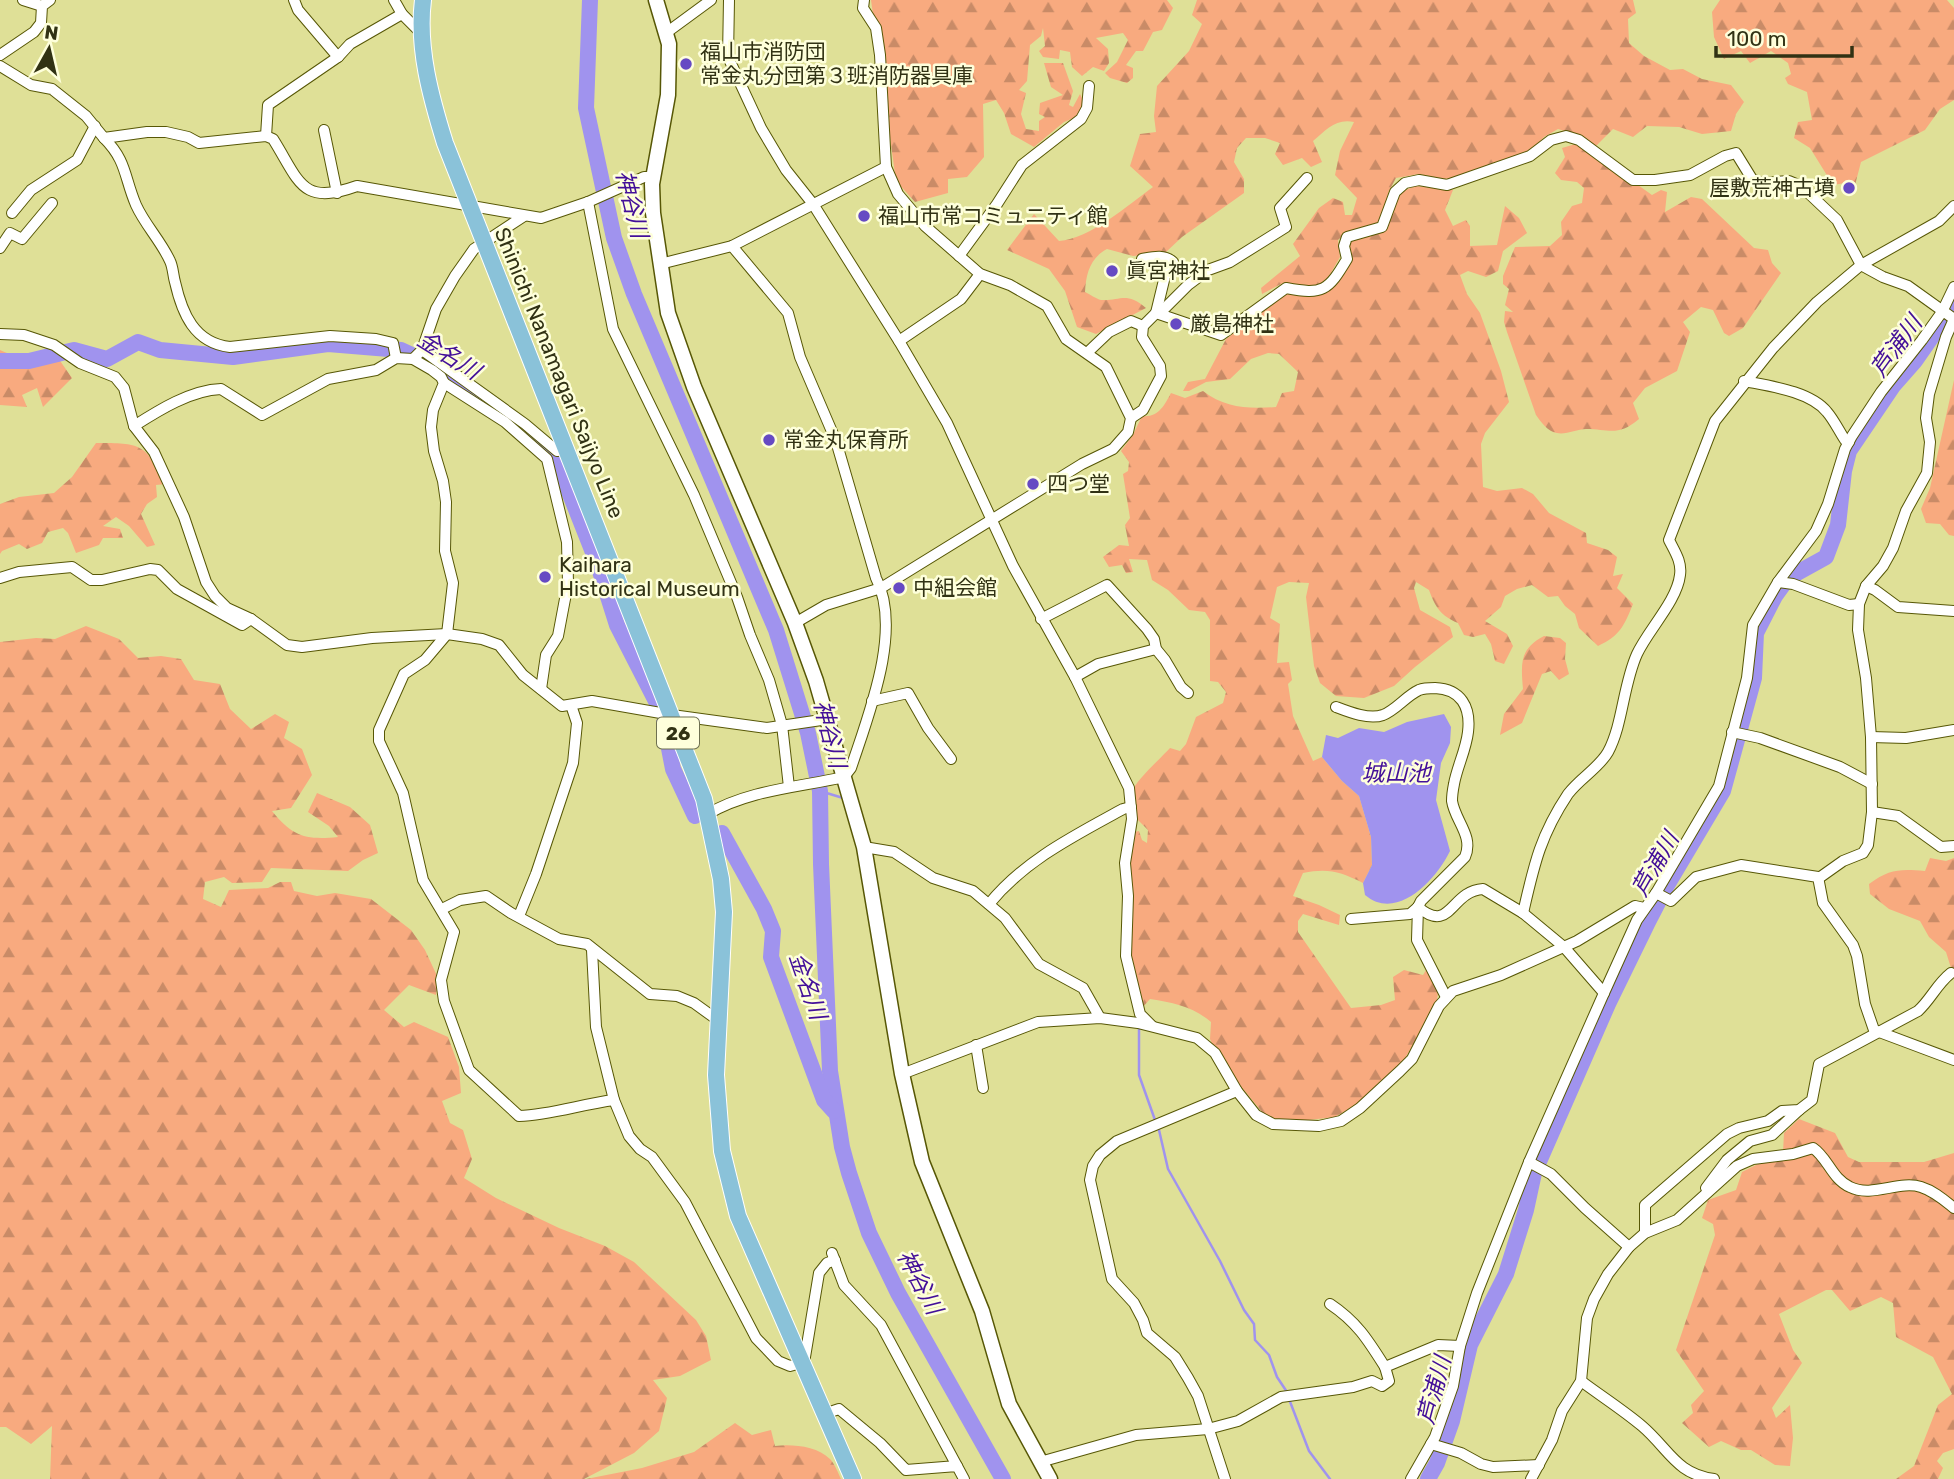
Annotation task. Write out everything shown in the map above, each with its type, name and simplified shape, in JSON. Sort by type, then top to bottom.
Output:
[{"type":"main road","name":"Shinichi Nanamagari Saijyo Line","points":[[423,0],[422,34],[434,107],[469,205],[672,715],[708,814],[722,879],[724,912],[716,1075],[722,1152],[738,1216],[853,1479]]},
{"type":"street","points":[[0,55],[34,32],[41,23],[46,3],[23,0]]},
{"type":"street","points":[[293,0],[298,10],[338,57]]},
{"type":"street","points":[[394,0],[402,14],[422,34]]},
{"type":"street","points":[[656,0],[669,44],[668,95],[653,177],[653,213],[668,313],[694,387],[796,623],[828,719],[842,777],[864,847],[902,1074],[922,1161],[982,1311],[1009,1404],[1050,1479]]},
{"type":"street","points":[[666,33],[711,0]]},
{"type":"street","points":[[729,0],[728,57],[761,128],[779,160],[813,204],[947,423],[991,521],[1041,619],[1075,677],[1129,788],[1132,819],[1125,863],[1128,896],[1126,956],[1140,1014],[1152,1026]]},
{"type":"street","points":[[796,623],[826,605],[881,588],[1082,464],[1113,449],[1128,432],[1131,418],[1106,366],[1066,339],[1047,306],[1010,285],[980,274],[925,226],[898,194],[886,167],[880,55],[876,28],[863,8],[864,0]]},
{"type":"street","points":[[266,135],[268,105],[338,57],[351,44],[402,14]]},
{"type":"street","points":[[0,66],[31,85],[52,89],[95,126],[118,151],[136,205],[172,264],[182,308],[187,320],[199,335],[217,345],[230,347],[330,336],[376,339],[393,343],[396,358]]},
{"type":"street","points":[[959,256],[1023,165],[1081,118],[1087,108],[1089,86]]},
{"type":"street","points":[[12,213],[31,190],[77,160],[95,126]]},
{"type":"street","points":[[324,130],[337,193]]},
{"type":"street","points":[[104,138],[166,132],[188,137],[198,144],[266,135],[273,139],[305,187],[315,194],[337,193],[357,186],[541,218],[588,202],[644,177],[653,177]]},
{"type":"street","points":[[1156,313],[1221,335],[1286,288],[1309,292],[1324,290],[1347,259],[1344,246],[1347,237],[1382,227],[1395,192],[1405,183],[1419,180],[1447,185],[1530,156],[1551,140],[1566,136],[1579,140],[1633,180],[1690,175],[1736,153],[1752,179],[1762,183],[1789,181],[1801,186],[1837,220],[1861,265],[1908,286],[1954,319],[1929,394],[1926,418],[1930,442],[1927,473],[1906,511],[1893,548],[1883,566],[1866,586],[1859,604],[1858,630],[1866,678],[1871,737],[1872,811],[1868,845],[1863,853],[1843,861],[1819,878],[1741,865],[1696,877],[1671,901],[1661,896]]},
{"type":"street","points":[[660,264],[732,246],[886,167]]},
{"type":"street","points":[[1131,418],[1143,410],[1161,376],[1160,366],[1142,337],[1143,326],[1208,270],[1230,262],[1286,227],[1280,208],[1307,178]]},
{"type":"street","points":[[588,202],[613,329],[694,495],[769,680],[782,725],[789,787]]},
{"type":"street","points":[[0,248],[10,233],[22,239],[52,203]]},
{"type":"street","points":[[1523,913],[1538,849],[1547,828],[1583,776],[1608,752],[1625,685],[1637,653],[1680,578],[1681,564],[1669,540],[1715,421],[1744,381],[1816,302],[1861,265],[1939,221],[1954,206]]},
{"type":"street","points":[[413,359],[422,350],[436,309],[474,249],[524,216]]},
{"type":"street","points":[[708,814],[720,807],[789,787],[842,777],[851,768],[884,652],[885,618],[881,588],[836,441],[800,357],[788,313],[732,246]]},
{"type":"street","points":[[1142,259],[1168,258],[1173,262],[1166,276],[1156,313]]},
{"type":"street","points":[[899,341],[961,299],[980,274]]},
{"type":"street","points":[[1410,1479],[1438,1447],[1460,1346],[1477,1293],[1604,993],[1643,908],[1661,896],[1719,786],[1736,733],[1747,678],[1753,625],[1816,531],[1849,442],[1881,392],[1942,312],[1954,287]]},
{"type":"street","points":[[1088,352],[1109,332],[1131,321],[1143,326]]},
{"type":"street","points":[[0,334],[40,339],[72,358],[115,377],[124,388],[134,426],[153,452],[184,517],[206,582],[227,608],[250,619],[287,645],[302,648],[372,638],[447,634],[482,639],[499,645],[513,664],[562,706],[592,701],[767,728],[828,719]]},
{"type":"street","points":[[422,350],[525,424],[557,451],[566,450]]},
{"type":"street","points":[[134,426],[154,413],[198,393],[221,389],[262,415],[328,379],[376,370],[396,358],[413,359],[432,370],[444,383],[505,422],[547,459],[567,542],[568,583],[558,636],[546,655],[541,689]]},
{"type":"street","points":[[1744,381],[1783,388],[1813,402],[1825,410],[1849,442]]},
{"type":"street","points":[[444,383],[433,410],[431,428],[446,502],[446,551],[453,583],[447,634],[425,660],[404,674],[379,730],[379,741],[403,793],[423,880],[454,932],[441,980],[444,1001],[469,1070],[519,1116],[533,1116],[614,1100]]},
{"type":"street","points":[[0,578],[19,572],[72,567],[91,580],[150,569],[158,570],[177,589],[242,625],[250,619]]},
{"type":"street","points":[[1783,583],[1849,605],[1859,604]]},
{"type":"street","points":[[1041,619],[1107,585],[1147,629],[1154,639],[1156,649],[1181,687],[1188,693]]},
{"type":"street","points":[[1866,586],[1898,607],[1954,611]]},
{"type":"street","points":[[1075,677],[1098,664],[1156,649]]},
{"type":"street","points":[[1336,707],[1372,716],[1383,715],[1427,688],[1451,690],[1461,696],[1465,705],[1468,732],[1454,783],[1452,801],[1468,840],[1465,857],[1410,914],[1351,919]]},
{"type":"street","points":[[872,701],[908,693],[928,728],[951,759]]},
{"type":"street","points":[[519,916],[573,763],[577,723],[571,705]]},
{"type":"street","points":[[1871,737],[1906,738],[1954,730]]},
{"type":"street","points":[[1736,733],[1840,766],[1872,785]]},
{"type":"street","points":[[989,904],[1005,884],[1041,855],[1131,807]]},
{"type":"street","points":[[1872,811],[1898,816],[1941,847],[1954,846]]},
{"type":"street","points":[[864,847],[894,852],[933,878],[973,891],[1005,918],[1039,964],[1083,988],[1100,1018]]},
{"type":"street","points":[[1819,878],[1820,894],[1824,903],[1853,945],[1857,956],[1874,1030],[1954,1060]]},
{"type":"street","points":[[1418,907],[1427,915],[1440,917],[1466,893],[1483,889],[1523,913],[1564,947],[1604,993]]},
{"type":"street","points":[[442,909],[460,900],[486,896],[559,939],[587,944],[650,994],[677,996],[694,1003],[719,1021]]},
{"type":"street","points":[[902,1074],[1038,1022],[1100,1018],[1152,1026],[1197,1038],[1215,1053],[1237,1091],[1256,1115],[1273,1124],[1319,1126],[1341,1121],[1360,1108],[1412,1059],[1446,997],[1463,986],[1501,975],[1564,947],[1635,906],[1643,908]]},
{"type":"street","points":[[1418,907],[1417,940],[1446,997]]},
{"type":"street","points":[[592,950],[596,1027],[614,1100],[629,1136],[640,1149],[652,1157],[685,1202],[757,1338],[778,1361],[790,1366],[801,1363],[805,1357],[819,1273],[833,1256],[844,1285],[881,1325],[964,1479]]},
{"type":"street","points":[[1691,1208],[1727,1160],[1750,1140],[1772,1135],[1812,1100],[1819,1064],[1918,1011],[1927,1002],[1934,988],[1951,973]]},
{"type":"street","points":[[976,1045],[983,1088]]},
{"type":"street","points":[[1225,1479],[1198,1396],[1175,1357],[1147,1333],[1134,1303],[1112,1279],[1090,1180],[1093,1166],[1117,1141],[1237,1091]]},
{"type":"street","points":[[1645,1233],[1645,1205],[1727,1134],[1768,1121],[1782,1111],[1799,1110]]},
{"type":"street","points":[[1531,1479],[1552,1440],[1562,1411],[1580,1381],[1587,1318],[1608,1274],[1629,1247],[1645,1233],[1677,1220],[1737,1166],[1753,1159],[1793,1154],[1813,1148],[1836,1177],[1848,1187],[1861,1191],[1919,1186],[1938,1195],[1954,1208]]},
{"type":"street","points":[[1531,1163],[1551,1174],[1629,1247]]},
{"type":"street","points":[[1040,1462],[1136,1435],[1208,1429],[1238,1421],[1281,1398],[1353,1387],[1372,1381],[1382,1386],[1390,1381],[1385,1367],[1361,1329],[1330,1304]]},
{"type":"street","points":[[1385,1367],[1438,1345],[1460,1346]]},
{"type":"street","points":[[1580,1381],[1641,1425],[1682,1468],[1695,1476],[1714,1479]]},
{"type":"street","points":[[824,1414],[839,1409],[880,1443],[906,1470],[957,1466]]},
{"type":"street","points":[[1438,1447],[1461,1453],[1493,1467],[1539,1465]]},
{"type":"green space","points":[[871,0],[1167,0],[1173,8],[1162,30],[1153,32],[1143,51],[1136,51],[1126,65],[1133,68],[1133,78],[1127,83],[1110,78],[1105,73],[1117,62],[1128,40],[1123,33],[1096,38],[1108,49],[1109,63],[1104,71],[1093,67],[1082,76],[1072,67],[1070,52],[1060,50],[1059,59],[1043,57],[1039,51],[1045,46],[1043,28],[1041,36],[1030,45],[1027,81],[1019,90],[1026,93],[1021,114],[1026,129],[1039,131],[1039,121],[1045,117],[1039,114],[1040,103],[1063,95],[1051,87],[1044,63],[1063,63],[1073,91],[1069,105],[1073,107],[1080,94],[1086,106],[1081,115],[1064,122],[1034,147],[1011,134],[996,100],[983,104],[984,157],[967,177],[948,179],[948,193],[915,202],[896,181]]},
{"type":"green space","points":[[1197,0],[1633,0],[1636,13],[1628,19],[1629,43],[1644,56],[1670,70],[1683,69],[1702,79],[1731,85],[1744,102],[1736,114],[1731,131],[1702,134],[1679,127],[1647,126],[1633,137],[1613,129],[1594,148],[1558,129],[1544,137],[1532,150],[1462,177],[1444,179],[1419,174],[1396,178],[1389,191],[1380,222],[1347,232],[1338,240],[1340,257],[1328,278],[1315,287],[1283,283],[1262,294],[1261,288],[1300,256],[1293,244],[1319,208],[1333,198],[1343,202],[1345,215],[1352,215],[1357,198],[1335,175],[1340,151],[1354,122],[1337,123],[1313,141],[1322,162],[1311,167],[1302,158],[1283,165],[1275,154],[1280,143],[1265,138],[1246,138],[1237,148],[1234,162],[1244,179],[1244,193],[1182,237],[1165,253],[1133,256],[1107,249],[1093,262],[1085,292],[1101,300],[1128,298],[1146,308],[1096,334],[1077,327],[1065,291],[1049,269],[1007,250],[1034,214],[1059,241],[1071,239],[1096,228],[1153,187],[1130,166],[1140,134],[1156,132],[1154,116],[1157,86],[1189,51],[1202,24],[1192,15]]},
{"type":"green space","points":[[1720,0],[1947,0],[1954,8],[1954,100],[1940,109],[1925,130],[1861,162],[1854,189],[1845,194],[1845,183],[1833,185],[1810,148],[1794,138],[1798,122],[1812,120],[1807,92],[1788,84],[1785,78],[1791,74],[1788,63],[1771,51],[1750,63],[1741,51],[1724,59],[1714,37],[1712,12]]},
{"type":"green space","points":[[1579,143],[1652,195],[1661,190],[1667,192],[1665,212],[1691,197],[1702,199],[1754,248],[1768,250],[1772,263],[1781,273],[1743,328],[1729,336],[1724,333],[1713,310],[1701,307],[1683,322],[1690,332],[1677,371],[1645,388],[1633,403],[1639,419],[1632,425],[1619,430],[1586,429],[1560,433],[1548,429],[1536,415],[1504,322],[1505,311],[1513,312],[1505,305],[1509,289],[1503,284],[1503,276],[1515,247],[1550,246],[1562,235],[1561,222],[1572,206],[1582,203],[1584,188],[1577,182],[1561,180],[1555,173],[1565,157],[1562,148]]},
{"type":"green space","points":[[1416,186],[1453,190],[1445,210],[1453,226],[1466,220],[1470,226],[1470,246],[1497,245],[1505,206],[1519,218],[1527,233],[1503,251],[1498,271],[1486,277],[1468,271],[1460,275],[1467,294],[1480,313],[1509,402],[1485,433],[1481,444],[1483,487],[1497,491],[1522,488],[1533,494],[1549,513],[1586,533],[1587,543],[1608,550],[1617,557],[1613,576],[1623,574],[1617,588],[1633,604],[1620,630],[1598,646],[1579,628],[1575,614],[1558,596],[1548,597],[1532,585],[1517,589],[1505,596],[1501,607],[1485,621],[1507,634],[1513,646],[1504,664],[1495,661],[1491,644],[1485,634],[1473,637],[1464,635],[1458,623],[1439,610],[1429,590],[1416,582],[1414,588],[1420,610],[1450,627],[1453,637],[1394,686],[1364,698],[1336,696],[1320,683],[1314,666],[1306,597],[1309,583],[1289,582],[1277,587],[1270,618],[1280,624],[1277,663],[1289,662],[1292,680],[1288,684],[1293,716],[1313,761],[1322,757],[1359,796],[1371,837],[1372,865],[1363,883],[1334,872],[1303,873],[1293,896],[1340,915],[1339,925],[1303,914],[1298,921],[1298,932],[1351,1008],[1381,1005],[1395,1000],[1393,977],[1404,970],[1423,975],[1428,967],[1439,987],[1436,1006],[1404,1060],[1359,1103],[1335,1117],[1282,1123],[1267,1118],[1220,1061],[1210,1039],[1211,1022],[1190,1009],[1167,1002],[1150,999],[1142,1008],[1129,955],[1125,834],[1139,831],[1142,840],[1147,843],[1148,830],[1133,815],[1132,792],[1143,776],[1170,748],[1180,751],[1186,744],[1196,717],[1223,703],[1226,692],[1218,682],[1210,681],[1210,620],[1205,612],[1189,610],[1168,590],[1152,580],[1147,560],[1129,559],[1133,572],[1126,573],[1122,565],[1109,567],[1103,557],[1119,545],[1129,546],[1125,525],[1130,518],[1123,474],[1128,471],[1129,462],[1121,451],[1142,416],[1156,413],[1171,393],[1185,398],[1203,391],[1220,401],[1237,406],[1276,407],[1282,393],[1294,391],[1298,372],[1279,354],[1268,353],[1251,359],[1230,379],[1206,382],[1189,391],[1183,391],[1188,382],[1205,379],[1226,339],[1277,299],[1287,293],[1314,295],[1332,287],[1352,239],[1373,234],[1396,199]]},
{"type":"green space","points":[[0,350],[28,359],[56,355],[72,378],[43,407],[37,388],[22,395],[27,407],[0,405]]},
{"type":"green space","points":[[1954,380],[1954,536],[1949,535],[1940,524],[1926,523],[1921,509],[1930,488]]},
{"type":"green space","points":[[96,443],[140,448],[159,470],[166,484],[156,485],[157,497],[147,504],[141,514],[155,545],[147,547],[129,526],[116,517],[103,526],[120,529],[123,538],[103,538],[99,545],[76,553],[68,533],[63,528],[48,532],[42,543],[27,549],[19,544],[0,554],[0,504],[19,497],[54,493],[72,477]]},
{"type":"green space","points":[[86,626],[119,639],[138,658],[161,656],[181,659],[194,680],[220,684],[230,709],[251,729],[275,714],[289,722],[284,738],[302,749],[312,775],[291,808],[272,811],[294,831],[309,837],[338,837],[329,826],[308,812],[317,793],[350,807],[370,825],[378,853],[348,871],[271,868],[262,882],[232,883],[224,877],[205,882],[203,899],[221,907],[229,890],[268,888],[280,882],[291,882],[294,891],[317,896],[335,893],[371,899],[411,930],[425,950],[438,978],[436,995],[409,985],[384,1010],[404,1027],[414,1022],[448,1037],[459,1067],[461,1093],[442,1101],[450,1123],[463,1130],[472,1159],[464,1178],[496,1198],[605,1246],[634,1262],[696,1320],[706,1336],[711,1360],[680,1376],[653,1380],[667,1398],[659,1431],[634,1453],[584,1479],[50,1479],[52,1426],[31,1444],[6,1427],[0,1427],[0,642],[55,639]]},
{"type":"green space","points":[[1544,636],[1560,638],[1566,643],[1565,659],[1569,674],[1559,680],[1551,671],[1542,674],[1522,723],[1500,735],[1504,714],[1523,689],[1523,658],[1530,646]]},
{"type":"green space","points":[[1930,858],[1946,861],[1954,858],[1954,969],[1951,968],[1946,952],[1929,937],[1920,921],[1889,909],[1870,894],[1869,884],[1876,879],[1895,871],[1925,871]]},
{"type":"green space","points":[[1799,1119],[1835,1133],[1848,1157],[1859,1162],[1924,1162],[1954,1153],[1954,1206],[1921,1186],[1866,1188],[1851,1184],[1840,1175],[1815,1143],[1783,1152],[1784,1133]]},
{"type":"green space","points":[[1811,1152],[1834,1182],[1846,1191],[1866,1195],[1923,1191],[1954,1213],[1954,1449],[1943,1453],[1937,1461],[1943,1468],[1938,1479],[1896,1479],[1914,1466],[1938,1405],[1952,1394],[1933,1357],[1896,1337],[1893,1303],[1881,1297],[1850,1311],[1832,1290],[1826,1290],[1779,1314],[1793,1350],[1802,1363],[1772,1408],[1776,1418],[1790,1405],[1793,1438],[1790,1466],[1775,1465],[1751,1450],[1741,1450],[1721,1441],[1709,1447],[1682,1423],[1693,1413],[1691,1405],[1704,1391],[1676,1350],[1715,1235],[1713,1224],[1702,1218],[1708,1200],[1736,1190],[1742,1172],[1766,1160]]},
{"type":"green space","points":[[735,1423],[752,1435],[771,1430],[775,1446],[796,1446],[818,1451],[832,1461],[841,1479],[586,1479],[642,1468],[694,1452]]},
{"type":"water","name":"城山池","points":[[1444,714],[1451,727],[1450,743],[1441,763],[1436,800],[1450,851],[1435,874],[1414,894],[1390,904],[1377,902],[1365,895],[1363,883],[1372,865],[1371,837],[1359,796],[1322,757],[1326,735],[1338,738],[1359,728],[1384,732],[1407,722]]},
{"type":"waterway","name":"神谷川","points":[[590,0],[586,108],[614,238],[634,294],[776,630],[808,733],[820,791],[830,1071],[842,1147],[849,1173],[869,1233],[898,1293],[1003,1479]]},
{"type":"waterway","name":"芦浦川","points":[[1428,1479],[1437,1463],[1452,1421],[1470,1345],[1506,1274],[1526,1210],[1534,1173],[1608,1004],[1648,922],[1723,791],[1754,678],[1756,633],[1775,596],[1788,578],[1826,557],[1838,525],[1849,451],[1893,386],[1915,361],[1954,305]]},
{"type":"waterway","name":"金名川","points":[[0,361],[29,361],[74,350],[107,359],[138,342],[160,350],[233,357],[328,344],[401,350],[427,362],[494,411]]},
{"type":"waterway","name":"金名川","points":[[512,424],[547,452],[560,469],[598,565],[617,625],[658,705]]},
{"type":"waterway","name":"金名川","points":[[664,723],[673,769],[695,816]]},
{"type":"waterway","points":[[820,791],[843,798]]},
{"type":"waterway","name":"金名川","points":[[722,833],[764,909],[773,931],[771,957],[824,1100],[834,1111]]},
{"type":"waterway","points":[[1139,1028],[1139,1075],[1155,1120]]},
{"type":"waterway","points":[[1159,1130],[1168,1169],[1254,1324],[1255,1340],[1269,1355],[1277,1377],[1287,1392]]},
{"type":"waterway","points":[[1289,1399],[1309,1451],[1330,1479]]},
{"type":"place","name":"福山市消防団 常金丸分団第３班消防器具庫","points":[[686,64]]},
{"type":"place","name":"屋敷荒神古墳","points":[[1849,188]]},
{"type":"place","name":"福山市常コミュニティ館","points":[[864,216]]},
{"type":"place","name":"眞宮神社","points":[[1112,271]]},
{"type":"place","name":"厳島神社","points":[[1176,324]]},
{"type":"place","name":"常金丸保育所","points":[[769,440]]},
{"type":"place","name":"四つ堂","points":[[1033,484]]},
{"type":"place","name":"Kaihara Historical Museum","points":[[545,577]]},
{"type":"place","name":"中組会館","points":[[899,588]]}]
